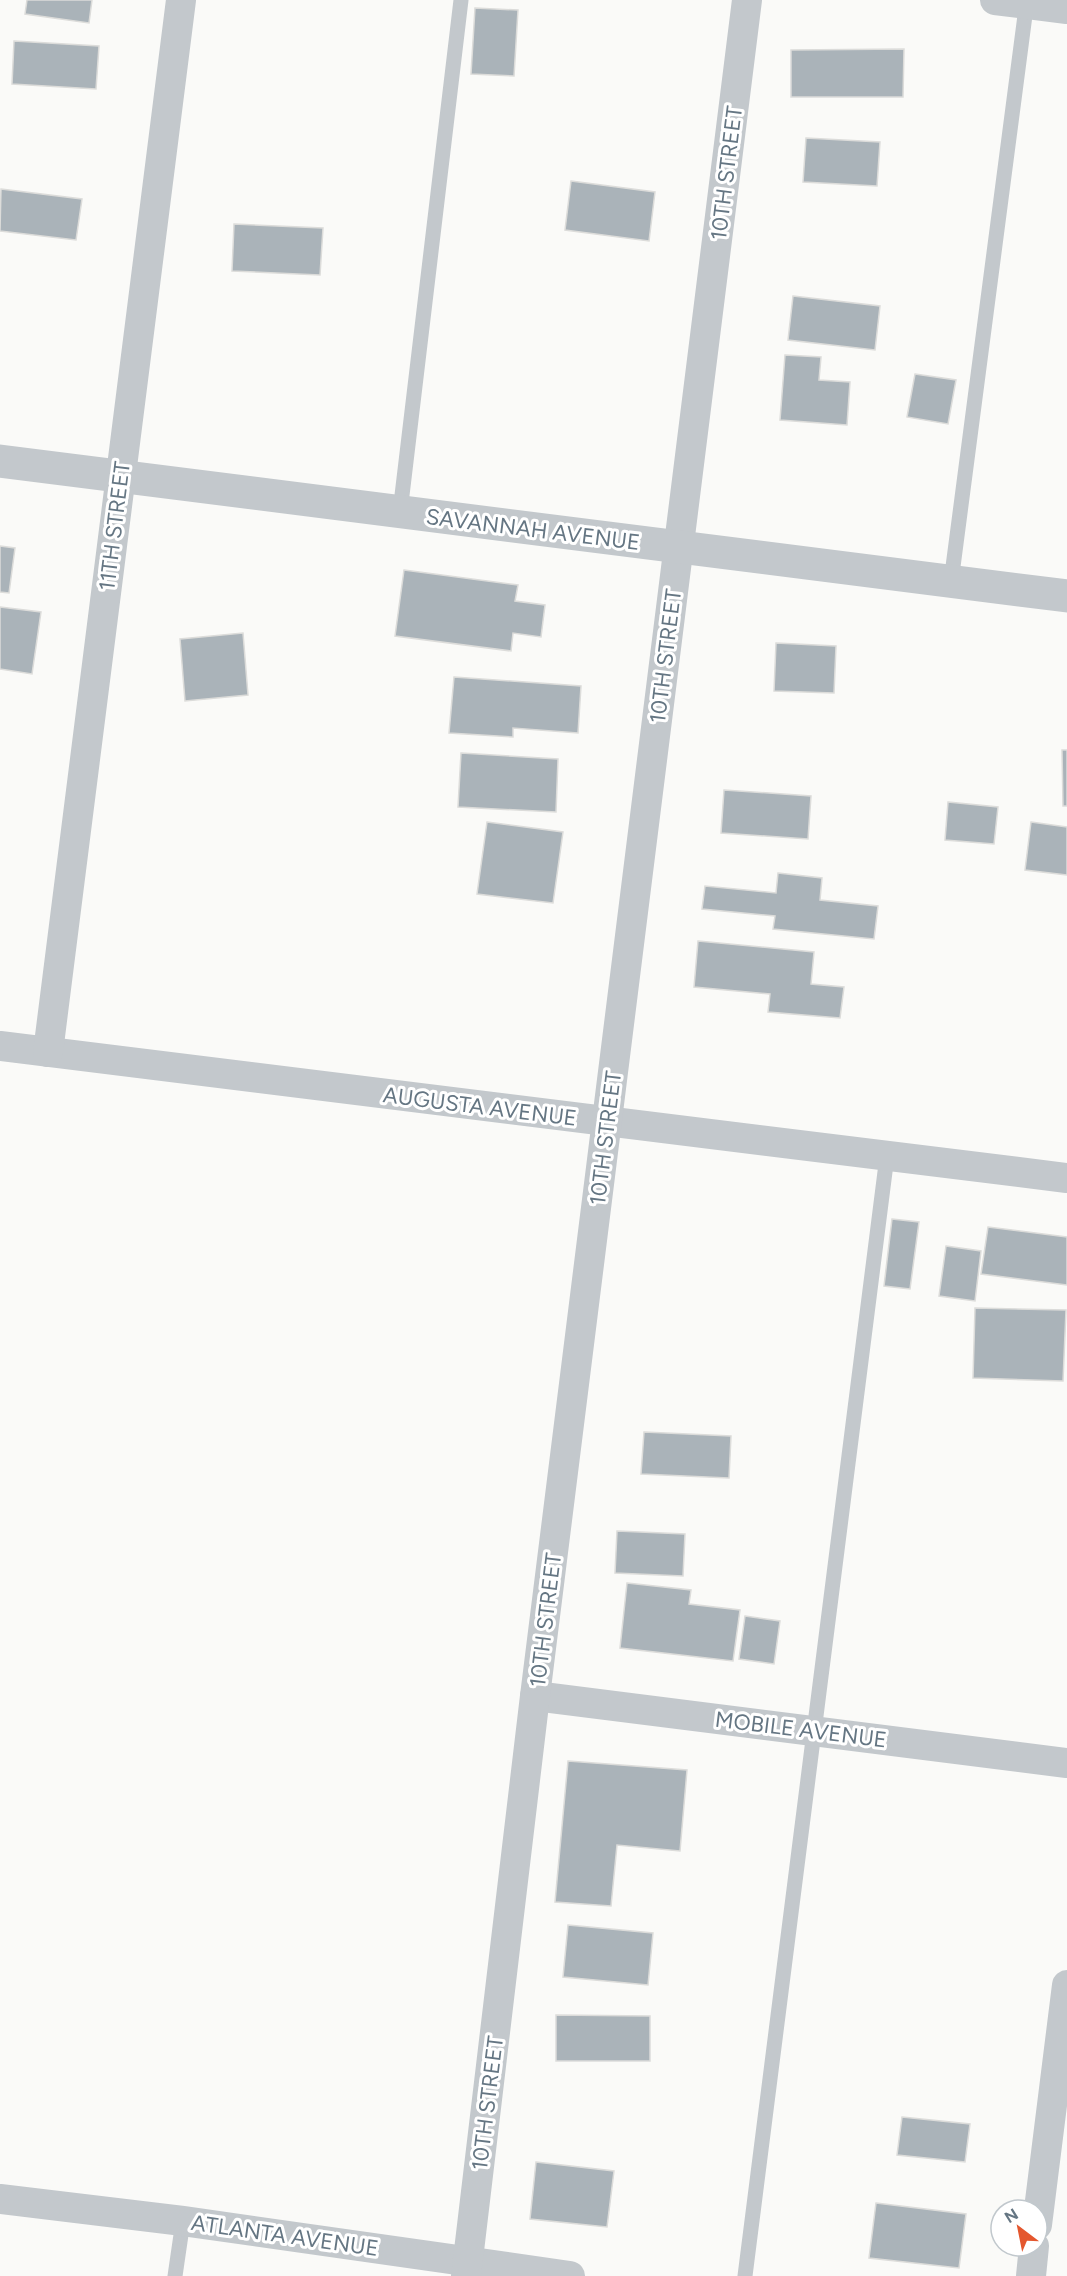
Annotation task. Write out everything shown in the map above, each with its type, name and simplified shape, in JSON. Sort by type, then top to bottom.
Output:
[{"type":"street","name":"11TH STREET","points":[[48,1052],[181,0]]},
{"type":"street","name":"10TH STREET","points":[[467,2268],[747,0]]},
{"type":"street","points":[[995,0],[1027,2],[1067,9]]},
{"type":"street","name":"SAVANNAH AVENUE","points":[[0,461],[1067,596]]},
{"type":"street","name":"AUGUSTA AVENUE","points":[[0,1046],[1067,1178]]},
{"type":"street","name":"MOBILE AVENUE","points":[[536,1696],[1067,1763]]},
{"type":"street","points":[[1040,2198],[1067,1985]]},
{"type":"street","name":"ATLANTA AVENUE","points":[[0,2199],[183,2221],[467,2268],[570,2276]]},
{"type":"street","points":[[1031,2276],[1033,2258]]},
{"type":"lane","points":[[400,512],[461,0]]},
{"type":"lane","points":[[951,582],[1027,2]]},
{"type":"lane","points":[[745,2276],[812,1730],[887,1156]]},
{"type":"lane","points":[[176,2276],[183,2221]]},
{"type":"building","points":[[27,0],[92,0],[89,23],[25,14]]},
{"type":"building","points":[[475,8],[518,10],[514,76],[471,74]]},
{"type":"building","points":[[14,41],[99,46],[96,89],[12,84]]},
{"type":"building","points":[[904,49],[903,97],[791,97],[791,50]]},
{"type":"building","points":[[806,138],[880,142],[877,186],[803,182]]},
{"type":"building","points":[[571,181],[655,192],[649,241],[565,230]]},
{"type":"building","points":[[1,189],[82,199],[76,240],[0,231]]},
{"type":"building","points":[[234,224],[323,228],[320,275],[232,271]]},
{"type":"building","points":[[793,296],[880,306],[875,350],[788,340]]},
{"type":"building","points":[[785,355],[821,357],[819,380],[850,382],[847,425],[780,420]]},
{"type":"building","points":[[915,374],[956,380],[948,424],[907,417]]},
{"type":"building","points":[[0,546],[15,548],[9,593],[0,592]]},
{"type":"building","points":[[404,570],[518,585],[515,601],[545,605],[541,637],[513,633],[511,651],[395,636]]},
{"type":"building","points":[[0,607],[41,612],[32,674],[0,669]]},
{"type":"building","points":[[243,633],[248,695],[185,701],[180,639]]},
{"type":"building","points":[[776,643],[836,646],[834,693],[774,691]]},
{"type":"building","points":[[454,677],[581,686],[578,733],[513,728],[513,737],[449,733]]},
{"type":"building","points":[[1062,750],[1067,750],[1067,806],[1063,806]]},
{"type":"building","points":[[461,753],[558,759],[556,812],[458,807]]},
{"type":"building","points":[[724,790],[811,796],[808,839],[721,833]]},
{"type":"building","points":[[948,802],[998,807],[994,844],[945,840]]},
{"type":"building","points":[[487,822],[563,832],[553,903],[477,894]]},
{"type":"building","points":[[1031,822],[1067,827],[1067,875],[1025,870]]},
{"type":"building","points":[[778,873],[822,878],[820,900],[878,906],[874,939],[773,929],[775,916],[702,909],[705,886],[776,893]]},
{"type":"building","points":[[698,941],[814,952],[811,984],[844,987],[840,1018],[768,1012],[770,994],[694,987]]},
{"type":"building","points":[[892,1219],[919,1222],[910,1289],[884,1286]]},
{"type":"building","points":[[988,1227],[1067,1237],[1067,1285],[981,1274]]},
{"type":"building","points":[[946,1246],[981,1251],[975,1301],[939,1296]]},
{"type":"building","points":[[975,1308],[1066,1310],[1063,1381],[973,1378]]},
{"type":"building","points":[[644,1432],[731,1436],[729,1478],[641,1474]]},
{"type":"building","points":[[617,1531],[685,1534],[683,1576],[615,1573]]},
{"type":"building","points":[[627,1583],[691,1590],[689,1604],[740,1610],[733,1661],[620,1648]]},
{"type":"building","points":[[745,1616],[780,1621],[774,1664],[739,1659]]},
{"type":"building","points":[[568,1761],[687,1770],[680,1851],[617,1845],[611,1906],[555,1902]]},
{"type":"building","points":[[568,1925],[653,1933],[648,1985],[563,1977]]},
{"type":"building","points":[[556,2015],[650,2016],[650,2061],[556,2061]]},
{"type":"building","points":[[902,2117],[970,2124],[965,2162],[897,2155]]},
{"type":"building","points":[[536,2162],[614,2171],[607,2227],[530,2219]]},
{"type":"building","points":[[876,2203],[966,2214],[959,2268],[869,2258]]}]
